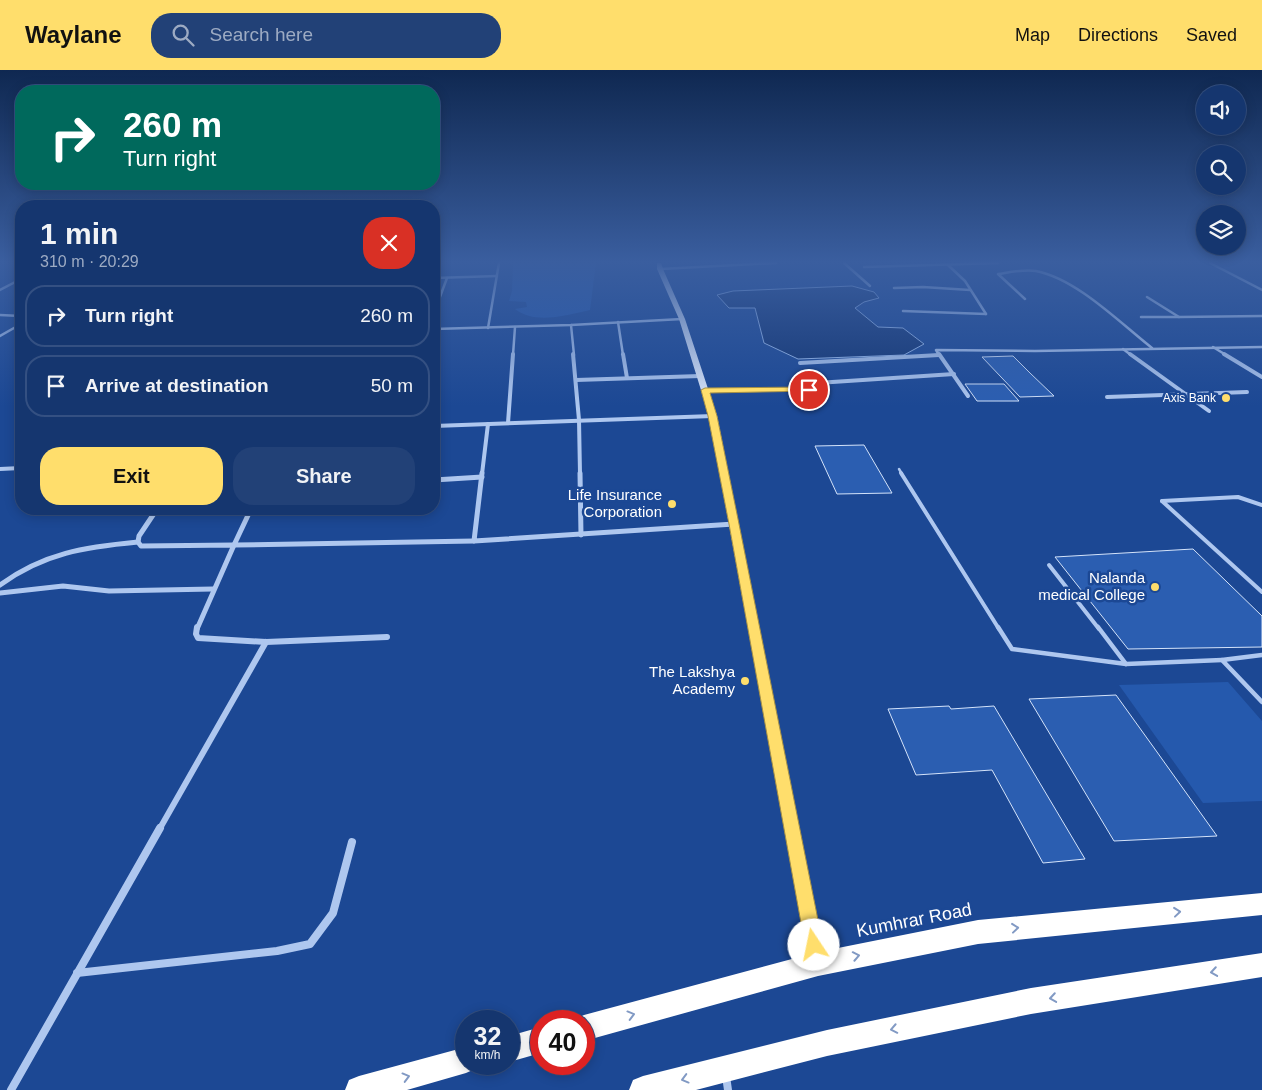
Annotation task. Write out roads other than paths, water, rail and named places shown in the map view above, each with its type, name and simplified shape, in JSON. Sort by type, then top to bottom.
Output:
[{"type":"highway","name":"Kumhrar Road","points":[[595,1025],[818,964],[978,932],[1262,904]]},
{"type":"highway","points":[[643,1090],[726,1079],[827,1043],[1031,1001],[1262,964]]},
{"type":"highway","points":[[359,1090],[455,1063]]},
{"type":"street","points":[[488,328],[491,311]]},
{"type":"street","points":[[679,311],[713,416],[818,964]]},
{"type":"street","points":[[903,312],[986,314],[984,311]]},
{"type":"street","points":[[1103,311],[1152,349]]},
{"type":"street","points":[[1170,311],[1179,316]]},
{"type":"street","points":[[0,315],[15,316]]},
{"type":"street","points":[[1141,317],[1262,316]]},
{"type":"street","points":[[440,329],[682,319]]},
{"type":"street","points":[[618,322],[627,378]]},
{"type":"street","points":[[571,325],[579,420],[581,535]]},
{"type":"street","points":[[0,336],[15,327]]},
{"type":"street","points":[[508,423],[515,327]]},
{"type":"street","points":[[1212,347],[1262,377]]},
{"type":"street","points":[[968,396],[936,350],[1034,351],[1262,347]]},
{"type":"street","points":[[1122,349],[1208,411]]},
{"type":"street","points":[[800,362],[939,355]]},
{"type":"street","points":[[705,390],[807,390],[811,389],[812,385],[818,383],[954,374]]},
{"type":"street","points":[[576,380],[700,376]]},
{"type":"street","points":[[1107,397],[1247,392]]},
{"type":"street","points":[[440,426],[713,416]]},
{"type":"street","points":[[474,541],[488,424]]},
{"type":"street","points":[[0,469],[15,468]]},
{"type":"street","points":[[440,480],[482,478]]},
{"type":"street","points":[[138,542],[139,536],[153,515]]},
{"type":"street","points":[[248,515],[197,626],[196,634],[198,638],[266,642],[387,637]]},
{"type":"street","points":[[138,542],[141,546],[148,547],[474,541],[734,524]]},
{"type":"street","points":[[0,585],[15,572],[52,555],[79,548],[138,542]]},
{"type":"street","points":[[0,593],[62,586],[109,591],[213,589]]},
{"type":"street","points":[[10,1090],[266,642]]},
{"type":"street","points":[[77,973],[277,952],[310,944],[333,913],[352,842]]},
{"type":"lane","points":[[899,469],[1012,649],[1126,664],[1222,660],[1262,655]]},
{"type":"lane","points":[[1262,505],[1238,497],[1162,501],[1262,592]]},
{"type":"lane","points":[[1049,565],[1126,664]]},
{"type":"lane","points":[[1222,660],[1262,702]]},
{"type":"place","name":"Axis Bank","points":[[1226,398]]},
{"type":"place","name":"Life Insurance Corporation","points":[[672,504]]},
{"type":"place","name":"Nalanda medical College","points":[[1155,587]]},
{"type":"place","name":"The Lakshya Academy","points":[[745,681]]}]
